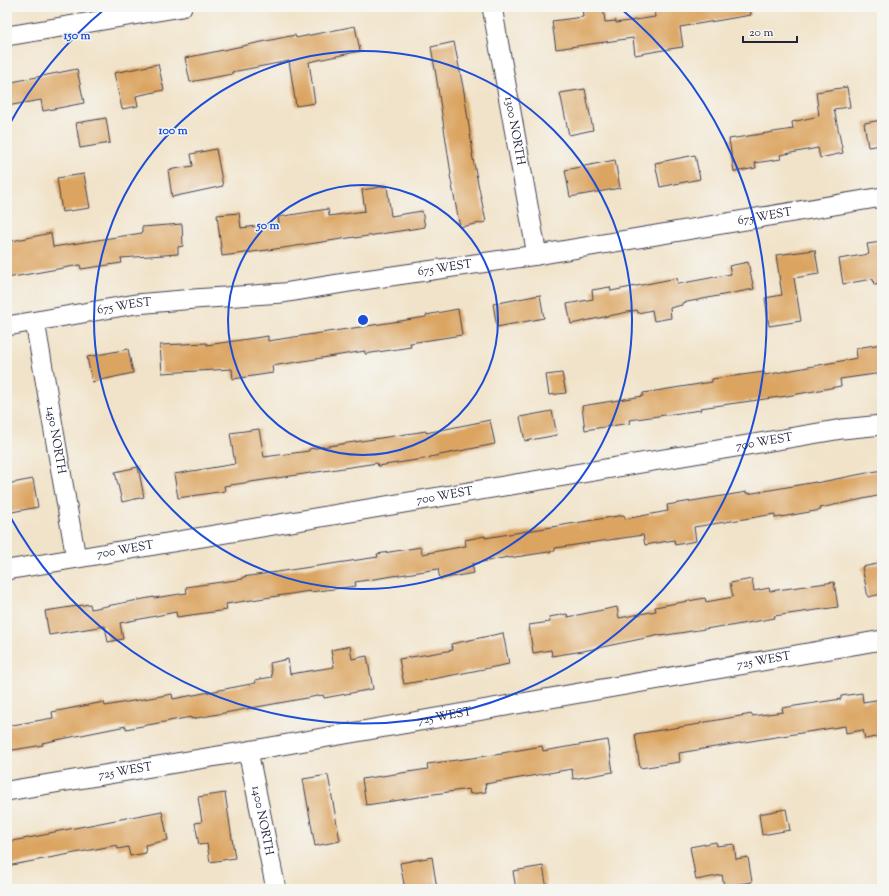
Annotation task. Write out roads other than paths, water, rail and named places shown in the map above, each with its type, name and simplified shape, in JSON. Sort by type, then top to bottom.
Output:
[{"type":"street","points":[[7,36],[182,7]]},
{"type":"street","name":"1300 NORTH","points":[[492,7],[537,255]]},
{"type":"street","name":"675 WEST","points":[[7,326],[136,304],[283,293],[537,255],[882,197]]},
{"type":"street","name":"1450 NORTH","points":[[35,322],[76,558]]},
{"type":"street","name":"700 WEST","points":[[7,570],[842,428],[882,425]]},
{"type":"street","name":"725 WEST","points":[[7,791],[248,751],[882,640]]},
{"type":"street","name":"1400 NORTH","points":[[248,751],[276,889]]}]
